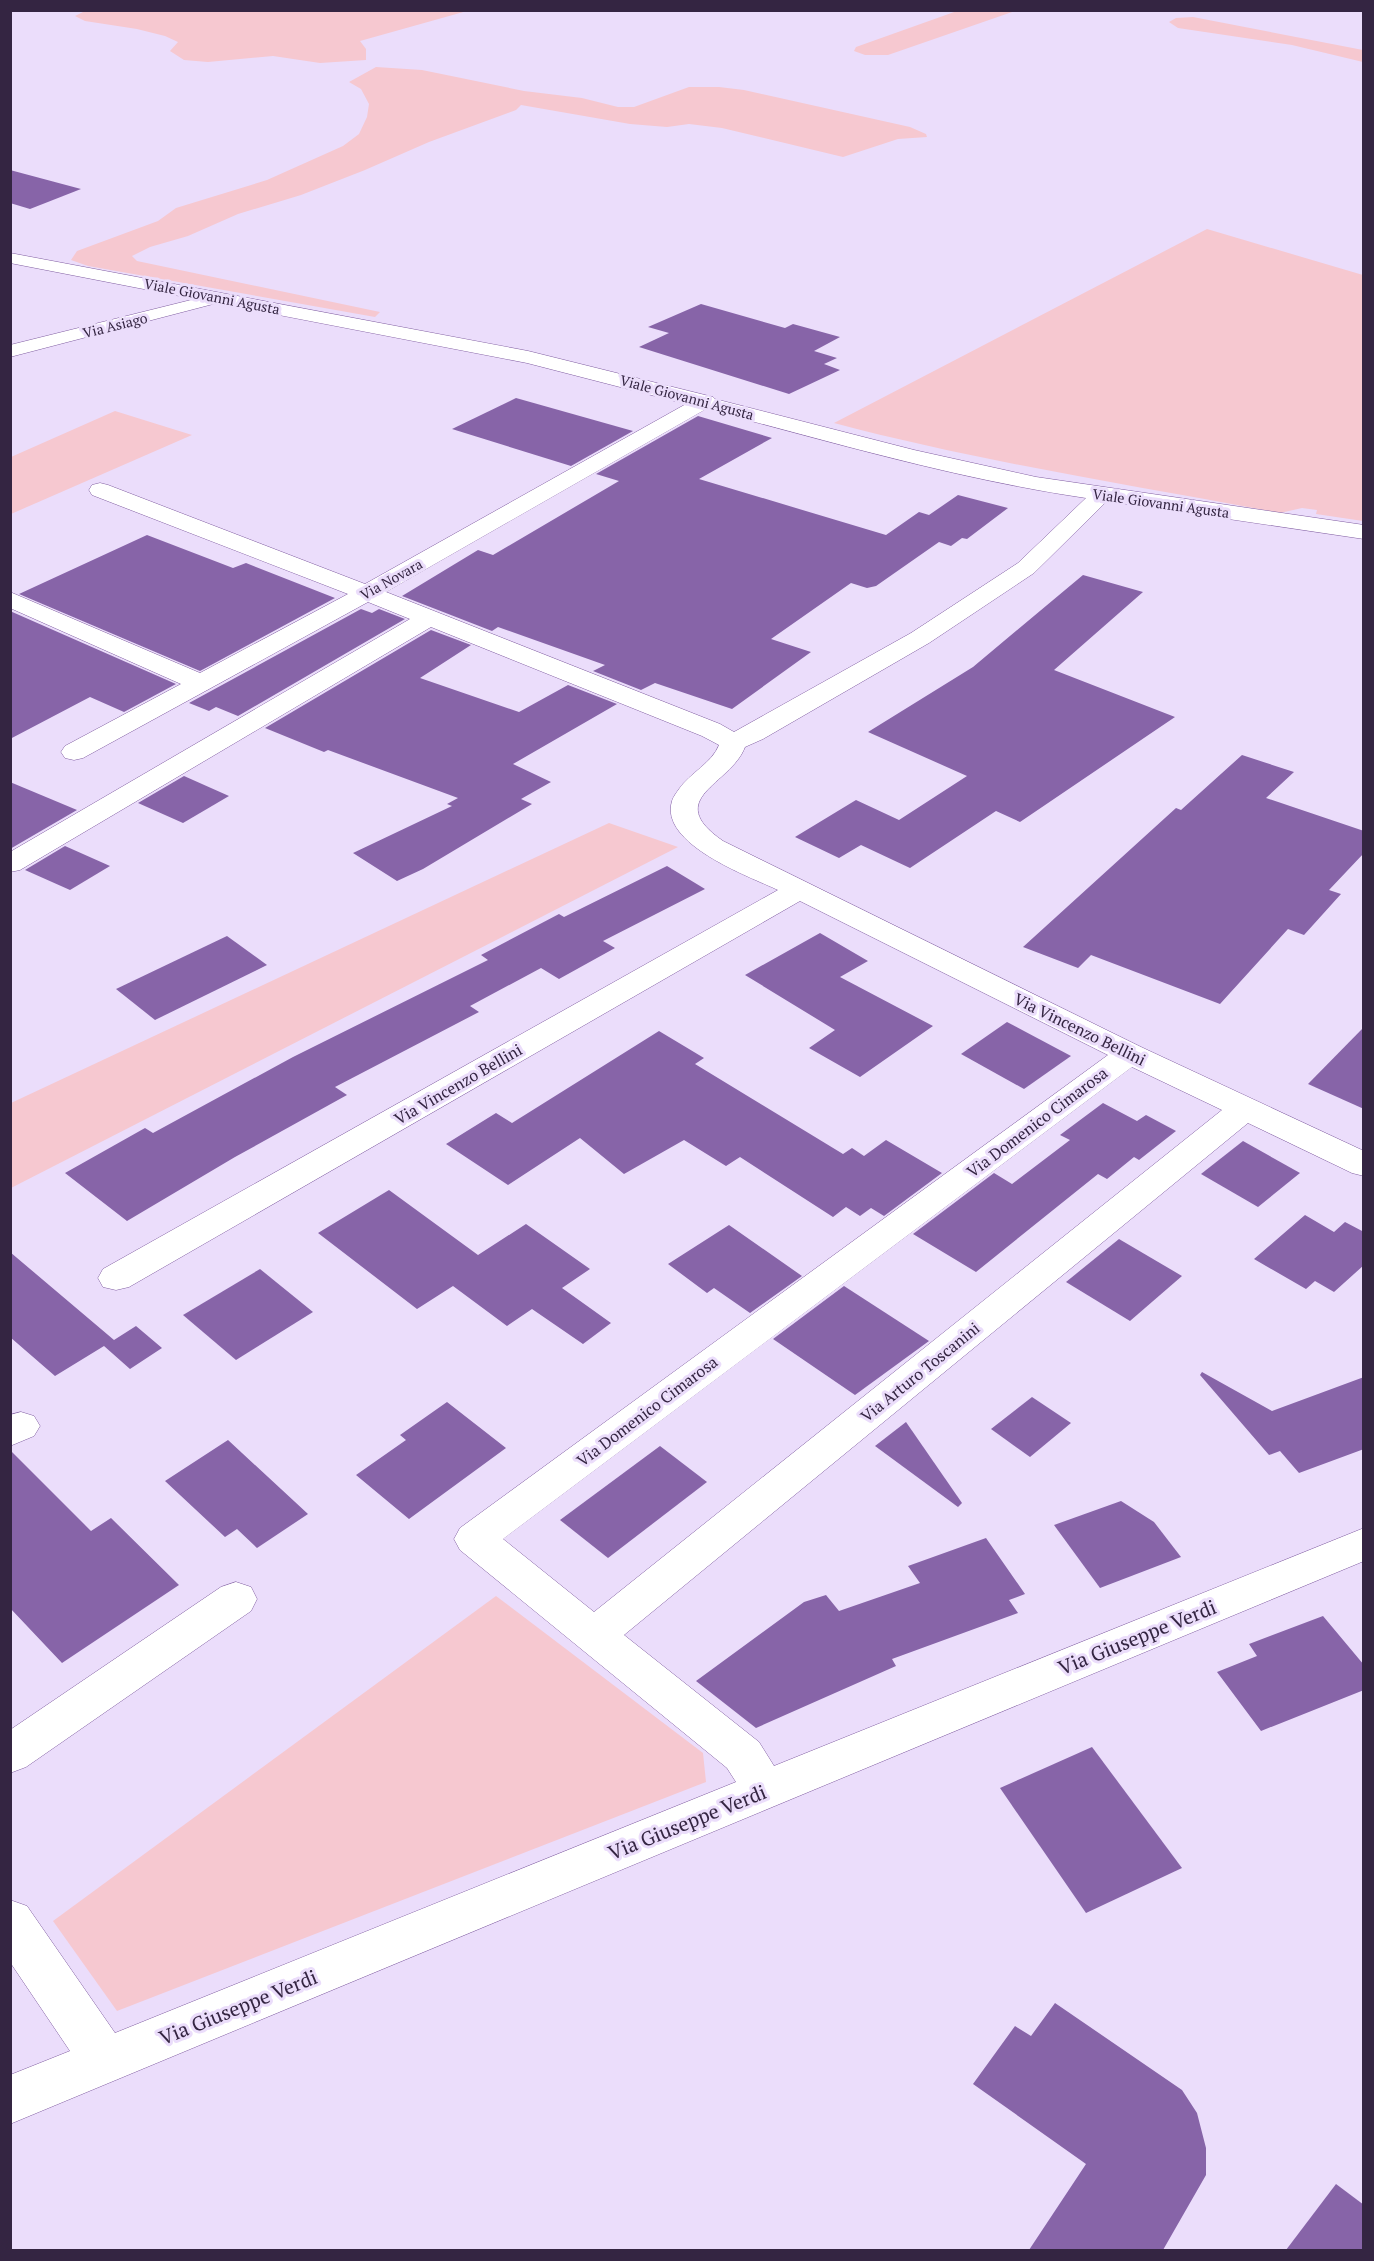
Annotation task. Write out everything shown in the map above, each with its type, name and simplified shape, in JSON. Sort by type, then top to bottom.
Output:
[{"type":"street","name":"Viale Giovanni Agusta","points":[[10,258],[528,357],[972,471],[1102,495],[1364,532]]},
{"type":"street","name":"Via Asiago","points":[[10,351],[220,298]]},
{"type":"street","name":"Via Novara","points":[[74,752],[367,593],[706,401]]},
{"type":"street","points":[[100,490],[430,618],[711,730],[733,742],[754,733],[920,638],[1026,568],[1102,495]]},
{"type":"street","points":[[10,599],[201,683]]},
{"type":"street","points":[[10,864],[430,618]]},
{"type":"street","name":"Via Vincenzo Bellini","points":[[733,742],[728,756],[696,784],[686,801],[686,818],[693,832],[713,847],[1130,1054],[1364,1165]]},
{"type":"street","name":"Via Vincenzo Bellini","points":[[116,1278],[799,890]]},
{"type":"street","name":"Via Domenico Cimarosa","points":[[765,1790],[743,1755],[474,1539],[1130,1054]]},
{"type":"street","name":"Via Arturo Toscanini","points":[[594,1636],[1245,1108]]},
{"type":"street","name":"Via Giuseppe Verdi","points":[[10,2100],[1364,1544]]},
{"type":"street","points":[[10,1754],[236,1599]]},
{"type":"street","points":[[10,1921],[105,2061]]},
{"type":"shaded area","points":[[85,11],[467,11],[360,41],[366,49],[366,60],[320,63],[273,56],[208,62],[184,60],[170,51],[178,42],[165,36],[85,21],[75,16]]},
{"type":"shaded area","points":[[957,11],[1015,11],[888,55],[865,55],[854,51],[856,47]]},
{"type":"shaded area","points":[[1193,17],[1363,50],[1363,62],[1292,45],[1178,28],[1169,22],[1176,18]]},
{"type":"shaded area","points":[[376,67],[422,70],[524,91],[582,98],[618,107],[634,107],[689,87],[744,90],[910,127],[926,134],[927,137],[898,139],[843,157],[722,128],[689,124],[667,127],[630,124],[521,105],[516,110],[429,142],[301,195],[238,214],[188,236],[150,247],[132,256],[137,261],[380,312],[375,317],[88,266],[71,260],[77,251],[158,221],[176,208],[267,180],[343,146],[359,134],[367,117],[369,104],[361,89],[349,82]]},
{"type":"shaded area","points":[[1207,229],[1363,275],[1363,521],[1316,514],[1317,510],[1302,508],[1280,513],[1112,483],[945,450],[834,423]]},
{"type":"shaded area","points":[[115,411],[192,435],[11,514],[11,457]]},
{"type":"shaded area","points":[[609,823],[678,847],[11,1188],[11,1103]]},
{"type":"shaded area","points":[[496,1596],[703,1753],[706,1782],[117,2011],[53,1921]]},
{"type":"building","points":[[10,170],[81,189],[30,209],[10,203]]},
{"type":"building","points":[[701,304],[785,328],[793,324],[840,337],[814,351],[837,358],[824,364],[840,370],[789,394],[639,347],[669,333],[648,327]]},
{"type":"building","points":[[516,398],[633,431],[571,466],[452,429]]},
{"type":"building","points":[[698,416],[772,438],[699,479],[886,535],[919,512],[929,515],[958,495],[1008,508],[967,539],[962,538],[951,546],[939,542],[876,586],[867,588],[851,583],[771,639],[811,652],[732,709],[655,683],[641,690],[593,671],[605,665],[498,627],[492,631],[402,596],[478,550],[493,555],[619,481],[596,474]]},
{"type":"building","points":[[147,535],[233,568],[246,563],[335,598],[200,671],[19,594]]},
{"type":"building","points":[[1083,575],[1143,592],[1054,670],[1175,717],[1020,822],[996,811],[910,868],[861,845],[839,858],[795,837],[856,800],[899,820],[967,776],[868,732],[973,667]]},
{"type":"building","points":[[361,609],[372,613],[379,609],[405,619],[238,716],[216,707],[209,711],[189,703]]},
{"type":"building","points":[[10,611],[176,684],[124,712],[90,697],[10,739]]},
{"type":"building","points":[[431,630],[471,645],[420,678],[519,712],[568,685],[617,704],[513,764],[551,782],[521,799],[532,804],[423,869],[397,881],[353,853],[452,806],[447,804],[458,798],[328,750],[324,752],[265,728]]},
{"type":"building","points":[[1242,755],[1294,772],[1266,798],[1364,831],[1364,853],[1329,890],[1341,894],[1304,935],[1288,929],[1220,1004],[1091,955],[1078,968],[1023,947],[1176,808],[1181,810]]},
{"type":"building","points":[[184,776],[229,796],[183,823],[138,803]]},
{"type":"building","points":[[10,782],[77,810],[10,849]]},
{"type":"building","points":[[65,846],[110,866],[70,890],[25,870]]},
{"type":"building","points":[[667,866],[705,889],[603,941],[615,948],[559,979],[541,968],[470,1006],[479,1012],[335,1087],[347,1095],[235,1157],[127,1221],[65,1173],[145,1128],[153,1133],[293,1057],[488,960],[481,955],[559,914],[564,917]]},
{"type":"building","points":[[820,933],[868,961],[840,977],[933,1026],[860,1077],[809,1048],[835,1030],[745,975]]},
{"type":"building","points":[[227,936],[267,965],[155,1020],[116,989]]},
{"type":"building","points":[[1007,1022],[1071,1056],[1024,1089],[961,1054]]},
{"type":"building","points":[[1364,1027],[1364,1109],[1308,1084]]},
{"type":"building","points":[[659,1031],[704,1058],[695,1064],[843,1154],[852,1148],[864,1156],[886,1140],[942,1173],[884,1216],[871,1208],[860,1216],[846,1207],[833,1217],[740,1157],[726,1166],[684,1140],[624,1174],[580,1138],[508,1185],[446,1144],[496,1113],[512,1123]]},
{"type":"building","points":[[1103,1103],[1137,1121],[1146,1115],[1176,1131],[1139,1160],[1134,1157],[1107,1179],[1098,1174],[976,1272],[913,1234],[994,1173],[1012,1184],[1070,1140],[1060,1135]]},
{"type":"building","points":[[1243,1141],[1300,1173],[1258,1207],[1201,1174]]},
{"type":"building","points":[[389,1190],[478,1255],[526,1224],[590,1269],[562,1288],[611,1323],[583,1344],[532,1309],[507,1326],[453,1286],[417,1309],[318,1233]]},
{"type":"building","points":[[1305,1215],[1334,1232],[1345,1222],[1364,1232],[1364,1265],[1334,1292],[1315,1281],[1306,1289],[1254,1259]]},
{"type":"building","points":[[729,1225],[802,1276],[750,1313],[714,1288],[707,1293],[668,1264]]},
{"type":"building","points":[[1119,1239],[1182,1276],[1130,1321],[1066,1282]]},
{"type":"building","points":[[10,1252],[114,1340],[136,1326],[162,1348],[130,1369],[104,1346],[55,1376],[10,1337]]},
{"type":"building","points":[[260,1269],[313,1312],[236,1360],[183,1315]]},
{"type":"building","points":[[844,1286],[929,1341],[855,1395],[773,1339]]},
{"type":"building","points":[[1202,1372],[1272,1411],[1364,1377],[1364,1449],[1299,1473],[1280,1451],[1269,1455],[1200,1375]]},
{"type":"building","points":[[1032,1397],[1071,1423],[1030,1457],[991,1429]]},
{"type":"building","points":[[447,1402],[506,1448],[409,1519],[356,1475],[406,1440],[400,1435]]},
{"type":"building","points":[[906,1422],[962,1503],[958,1507],[875,1446]]},
{"type":"building","points":[[228,1440],[308,1514],[257,1548],[237,1529],[225,1537],[165,1481]]},
{"type":"building","points":[[660,1446],[707,1482],[608,1558],[560,1520]]},
{"type":"building","points":[[10,1450],[91,1531],[111,1518],[179,1585],[62,1663],[10,1608]]},
{"type":"building","points":[[1121,1501],[1154,1522],[1181,1557],[1100,1588],[1054,1525]]},
{"type":"building","points":[[986,1538],[1025,1594],[1009,1600],[1018,1613],[892,1659],[896,1666],[756,1728],[696,1681],[804,1602],[826,1595],[839,1611],[920,1583],[908,1566]]},
{"type":"building","points":[[1323,1616],[1364,1665],[1364,1690],[1261,1731],[1217,1672],[1257,1656],[1249,1644]]},
{"type":"building","points":[[1092,1747],[1182,1868],[1086,1913],[1000,1788]]},
{"type":"building","points":[[1055,2003],[1182,2090],[1197,2113],[1206,2148],[1206,2175],[1163,2250],[1029,2250],[1086,2164],[973,2084],[1015,2026],[1031,2036]]},
{"type":"building","points":[[1336,2184],[1364,2205],[1364,2250],[1286,2250]]}]
